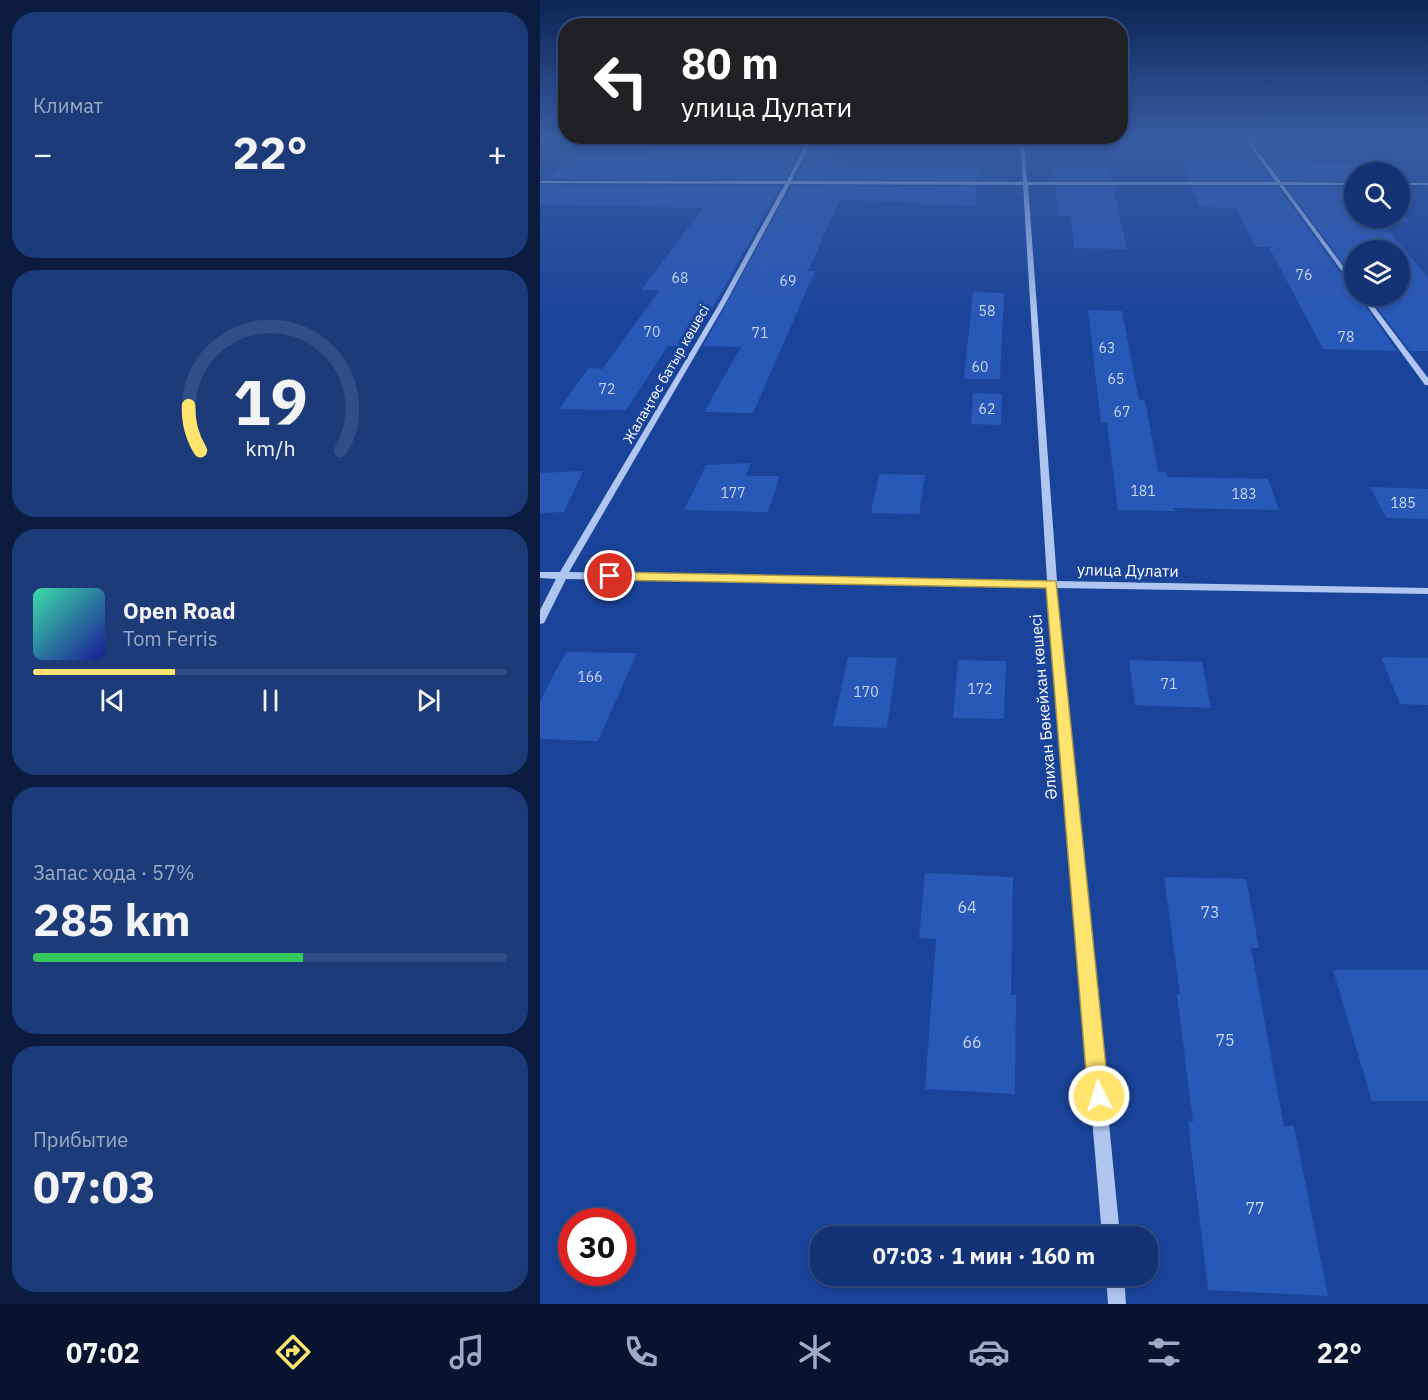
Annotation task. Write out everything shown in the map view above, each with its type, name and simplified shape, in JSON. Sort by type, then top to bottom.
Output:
[{"type":"street","name":"Жалаңтөс батыр көшесі","points":[[540,620],[563,575],[779,199]]},
{"type":"street","name":"Әлихан Бөкейхан көшесі","points":[[1025,199],[1052,584],[1110,1226]]},
{"type":"street","points":[[1291,199],[1344,271]]},
{"type":"street","points":[[1370,306],[1428,383]]},
{"type":"street","name":"улица Дулати","points":[[540,575],[1428,591]]},
{"type":"street","points":[[1116,1286],[1118,1304]]},
{"type":"building","points":[[540,199],[774,199],[691,346],[668,346],[626,410],[559,409],[589,368],[602,369],[660,290],[641,290],[703,208],[540,205]]},
{"type":"building","points":[[784,199],[976,199],[975,206],[840,200],[808,271],[815,271],[753,413],[704,412],[741,347],[703,346]]},
{"type":"building","points":[[1057,199],[1116,199],[1127,249],[1074,248],[1071,216],[1058,216]]},
{"type":"building","points":[[1197,199],[1287,199],[1344,278],[1344,306],[1365,306],[1397,351],[1323,349],[1269,247],[1256,247],[1236,208],[1200,207]]},
{"type":"building","points":[[1296,199],[1344,199],[1344,228],[1387,228],[1397,240],[1344,240],[1344,264]]},
{"type":"building","points":[[1410,256],[1428,278],[1428,351],[1410,351],[1376,306],[1410,306]]},
{"type":"building","points":[[973,292],[1004,293],[1000,379],[964,379]]},
{"type":"building","points":[[1088,310],[1122,311],[1139,400],[1145,400],[1158,472],[1166,472],[1168,477],[1268,479],[1279,510],[1174,508],[1175,511],[1118,510],[1107,423],[1101,423]]},
{"type":"building","points":[[973,393],[1002,394],[1001,425],[971,424]]},
{"type":"building","points":[[751,463],[745,476],[780,476],[768,512],[684,510],[706,465]]},
{"type":"building","points":[[583,471],[564,512],[540,513],[540,473]]},
{"type":"building","points":[[879,474],[925,475],[919,514],[871,513]]},
{"type":"building","points":[[1370,487],[1428,489],[1428,519],[1386,518]]},
{"type":"building","points":[[566,652],[637,653],[598,741],[540,739],[540,701]]},
{"type":"building","points":[[848,657],[897,658],[887,728],[833,726]]},
{"type":"building","points":[[1381,657],[1428,658],[1428,705],[1400,704]]},
{"type":"building","points":[[958,660],[1006,661],[1004,719],[953,718]]},
{"type":"building","points":[[1129,660],[1202,662],[1211,708],[1135,705]]},
{"type":"building","points":[[925,873],[1013,877],[1011,995],[1016,995],[1015,1094],[925,1089],[936,939],[919,938]]},
{"type":"building","points":[[1164,877],[1246,879],[1259,948],[1251,948],[1284,1126],[1294,1126],[1328,1296],[1208,1290],[1188,1121],[1193,1122],[1177,994],[1180,994]]},
{"type":"building","points":[[1333,970],[1428,970],[1428,1101],[1372,1101]]},
{"type":"route","points":[[610,576],[1052,584],[1099,1096]]}]
